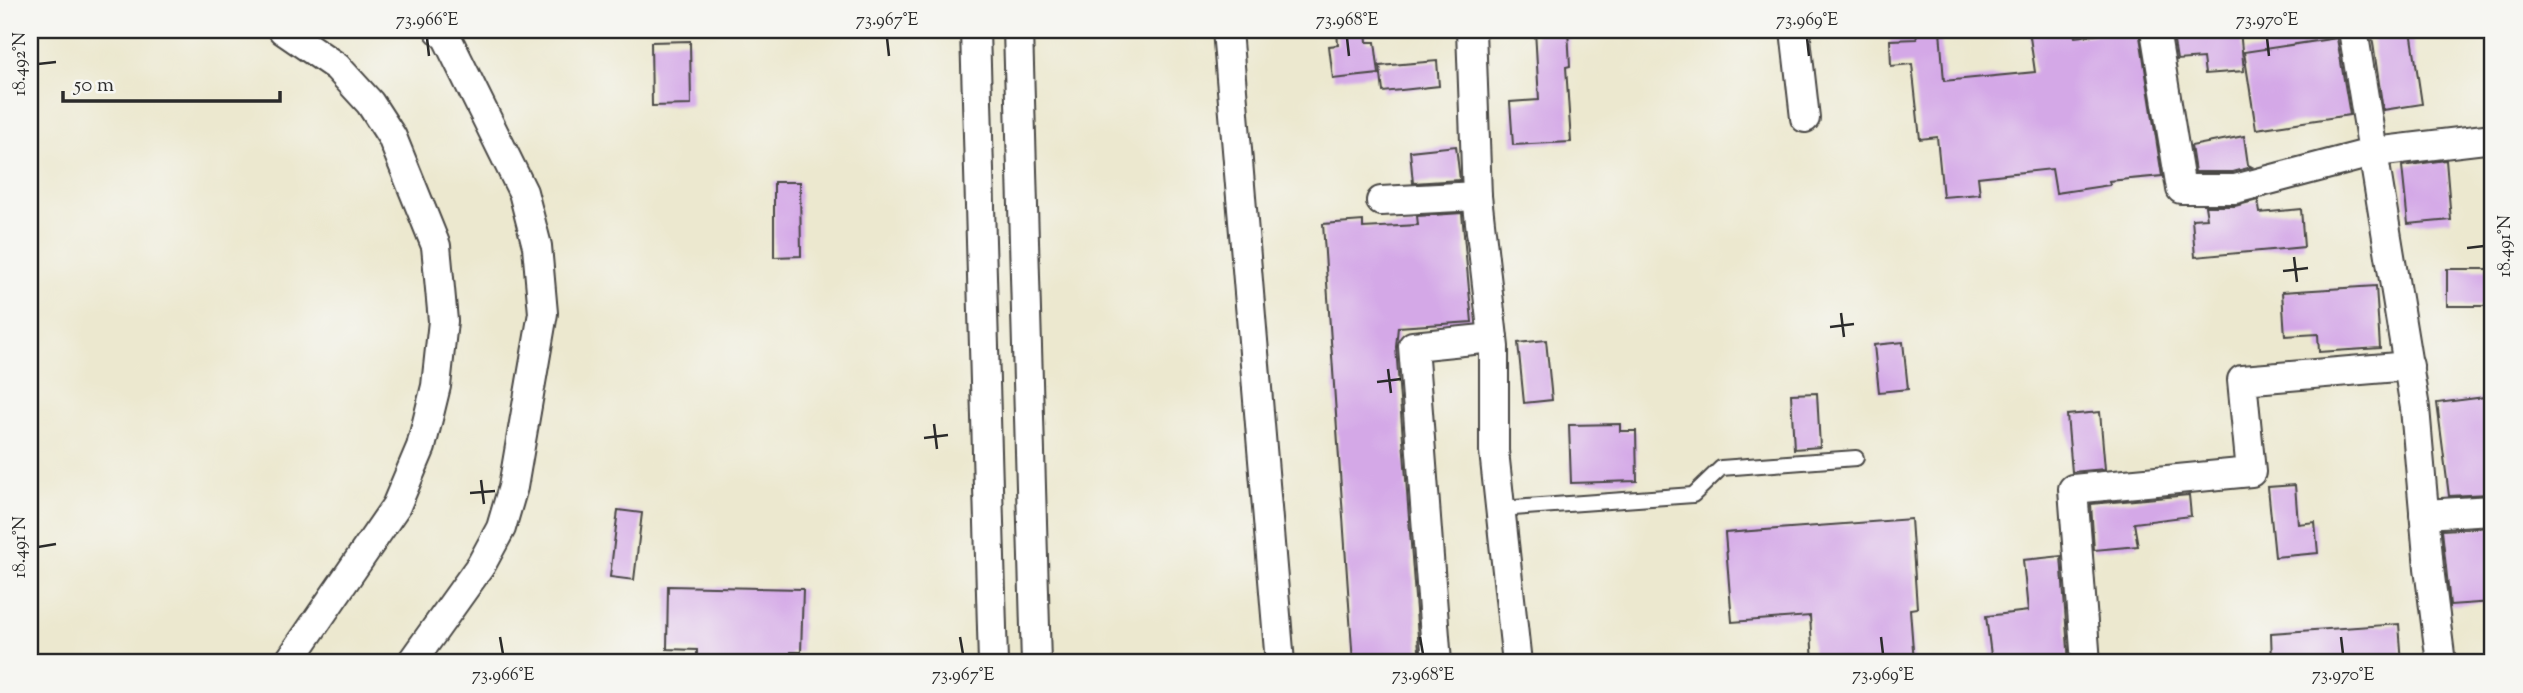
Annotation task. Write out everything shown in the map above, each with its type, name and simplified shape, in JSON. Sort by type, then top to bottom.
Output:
[{"type":"street","points":[[283,30],[337,67],[370,103],[392,137],[436,246],[443,321],[436,386],[421,447],[397,506],[288,663]]},
{"type":"street","points":[[411,663],[481,565],[501,528],[513,487],[543,313],[537,246],[523,192],[447,38],[439,30]]},
{"type":"street","points":[[975,30],[993,663]]},
{"type":"street","points":[[1018,30],[1035,663]]},
{"type":"street","points":[[1227,30],[1280,663]]},
{"type":"street","points":[[1471,30],[1477,196],[1493,338],[1494,451],[1517,663]]},
{"type":"street","points":[[1795,30],[1805,118]]},
{"type":"street","points":[[2155,30],[2180,188],[2235,189],[2375,152],[2493,138]]},
{"type":"street","points":[[2353,30],[2409,366],[2441,663]]},
{"type":"street","points":[[1381,201],[1477,196]]},
{"type":"street","points":[[1437,663],[1413,346],[1493,338]]},
{"type":"street","points":[[2087,663],[2073,489],[2251,472],[2242,380],[2409,366]]},
{"type":"street","points":[[2424,514],[2493,510]]},
{"type":"lane","points":[[1500,509],[1693,495],[1721,468],[1856,458]]},
{"type":"building","points":[[1337,30],[1366,30],[1367,42],[1375,42],[1379,74],[1333,79],[1329,46],[1338,45]]},
{"type":"building","points":[[1535,30],[1568,30],[1570,66],[1566,67],[1571,142],[1513,145],[1510,102],[1539,100]]},
{"type":"building","points":[[2029,30],[2073,30],[2075,37],[2139,30],[2162,176],[2109,181],[2110,185],[2056,193],[2052,169],[1978,177],[1980,194],[1943,197],[1937,137],[1920,139],[1912,64],[1891,66],[1890,40],[1917,39],[1916,33],[1940,31],[1944,81],[2035,72]]},
{"type":"building","points":[[2172,30],[2240,30],[2244,71],[2205,74],[2203,58],[2177,60]]},
{"type":"building","points":[[2371,30],[2411,30],[2422,104],[2383,110]]},
{"type":"building","points":[[2337,38],[2350,115],[2256,129],[2244,52]]},
{"type":"building","points":[[690,41],[691,105],[652,106],[651,42]]},
{"type":"building","points":[[1437,61],[1439,86],[1383,92],[1380,66]]},
{"type":"building","points":[[2244,136],[2248,165],[2252,167],[2233,172],[2195,172],[2191,146]]},
{"type":"building","points":[[1456,146],[1460,180],[1413,183],[1410,151]]},
{"type":"building","points":[[2446,160],[2451,220],[2408,224],[2402,166]]},
{"type":"building","points":[[774,182],[800,182],[801,256],[774,257]]},
{"type":"building","points":[[2258,200],[2260,213],[2301,209],[2304,247],[2195,257],[2192,219],[2207,218],[2205,206],[2235,206]]},
{"type":"building","points":[[1462,213],[1472,322],[1398,327],[1396,347],[1420,663],[1353,663],[1323,224],[1363,221],[1363,228],[1418,225],[1417,216]]},
{"type":"building","points":[[2447,269],[2493,269],[2493,306],[2447,306]]},
{"type":"building","points":[[2376,286],[2380,348],[2319,352],[2318,334],[2285,336],[2282,292]]},
{"type":"building","points":[[1546,340],[1552,400],[1524,403],[1518,343]]},
{"type":"building","points":[[1903,342],[1908,389],[1879,392],[1874,345]]},
{"type":"building","points":[[1817,393],[1820,447],[1794,449],[1791,394]]},
{"type":"building","points":[[2493,396],[2493,483],[2488,484],[2489,494],[2449,496],[2437,403]]},
{"type":"building","points":[[2100,412],[2105,469],[2072,472],[2067,415]]},
{"type":"building","points":[[1620,424],[1620,431],[1636,431],[1637,481],[1571,483],[1569,425]]},
{"type":"building","points":[[2295,485],[2298,524],[2315,522],[2318,553],[2275,557],[2268,487]]},
{"type":"building","points":[[2189,495],[2191,516],[2134,523],[2138,546],[2094,550],[2091,504]]},
{"type":"building","points":[[618,510],[642,513],[634,580],[610,577]]},
{"type":"building","points":[[1911,519],[1917,608],[1910,609],[1914,663],[1813,663],[1810,616],[1732,622],[1725,533]]},
{"type":"building","points":[[2491,527],[2493,602],[2450,605],[2442,530]]},
{"type":"building","points":[[2061,556],[2069,663],[1992,663],[1986,616],[2028,611],[2023,560]]},
{"type":"building","points":[[668,586],[803,589],[801,652],[791,652],[791,663],[697,663],[697,650],[667,649]]},
{"type":"building","points":[[2399,624],[2402,663],[2272,663],[2271,633]]}]
